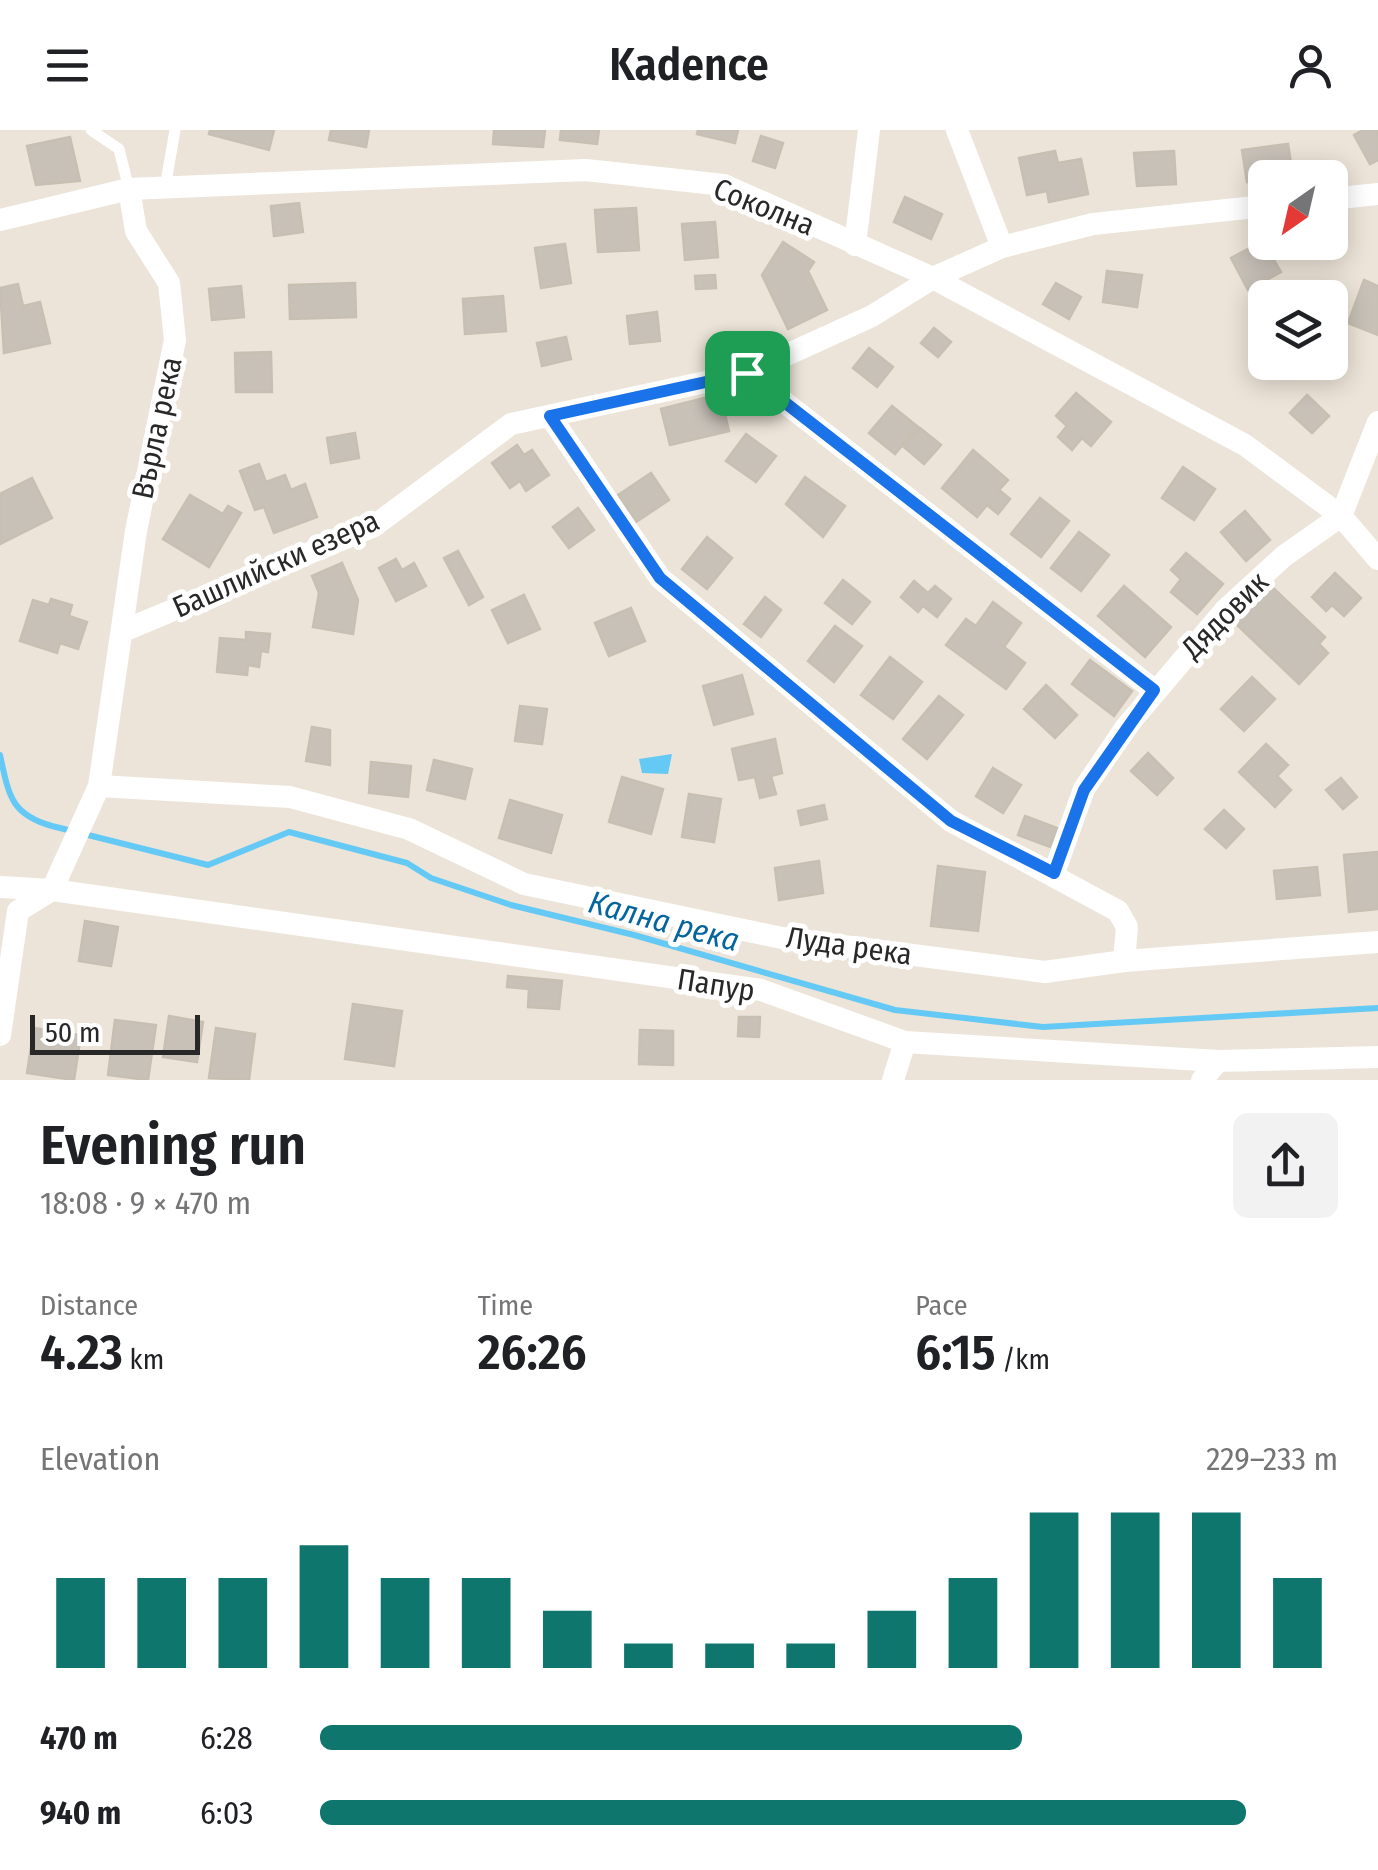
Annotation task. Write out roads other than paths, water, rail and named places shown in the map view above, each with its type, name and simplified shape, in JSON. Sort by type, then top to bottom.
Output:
[{"type":"street","points":[[854,244],[869,130]]},
{"type":"street","points":[[956,130],[1002,247]]},
{"type":"street","name":"Соколна","points":[[0,220],[130,190],[164,188],[586,170],[724,184],[933,278],[1245,445],[1341,516],[1378,559]]},
{"type":"street","name":"Върла река","points":[[100,786],[136,531],[175,340],[169,283],[136,231],[130,190]]},
{"type":"street","points":[[1348,197],[1378,194]]},
{"type":"street","name":"Башлийски езера","points":[[122,631],[374,526],[511,424],[747,373],[872,316],[933,278],[1002,247],[1093,224],[1248,208]]},
{"type":"street","points":[[747,373],[1154,690]]},
{"type":"street","points":[[550,416],[660,578],[951,821],[1054,873],[1125,918],[1124,961]]},
{"type":"street","points":[[1341,516],[1378,422]]},
{"type":"street","name":"Дядовик","points":[[1054,873],[1084,790],[1154,690],[1225,610],[1284,556],[1341,516]]},
{"type":"street","points":[[0,1035],[18,911],[52,890],[100,786]]},
{"type":"street","name":"Луда река","points":[[100,786],[290,797],[409,830],[524,884],[782,938],[1044,972],[1124,961],[1378,942]]},
{"type":"street","name":"Папур","points":[[0,887],[52,890],[760,990],[905,1042],[1218,1060],[1378,1056]]},
{"type":"street","points":[[893,1080],[905,1042]]},
{"type":"street","points":[[1202,1080],[1218,1060]]},
{"type":"lane","name":"Върла река","points":[[91,130],[119,148],[130,190]]},
{"type":"lane","points":[[164,188],[175,130]]},
{"type":"water","points":[[672,754],[668,774],[642,773],[639,759]]},
{"type":"waterway","name":"Кална река","points":[[0,755],[19,809],[52,826],[208,865],[289,832],[407,863],[431,878],[511,905],[634,935],[895,1010],[1043,1027],[1378,1008]]}]
